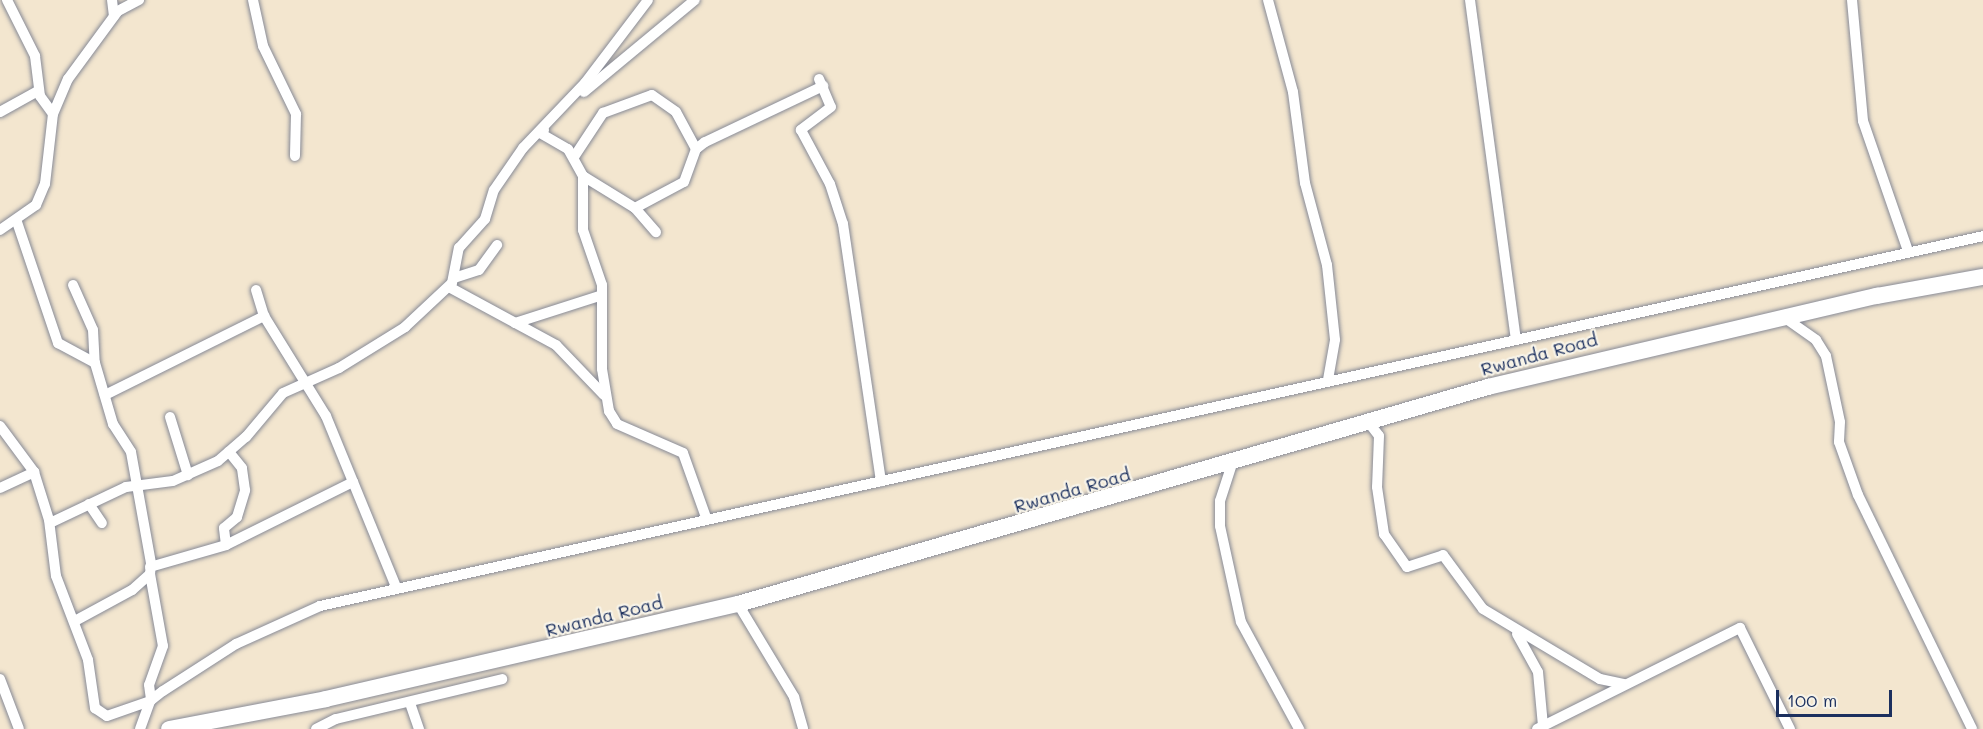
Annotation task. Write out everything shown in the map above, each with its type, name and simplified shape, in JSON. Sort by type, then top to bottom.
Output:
[{"type":"highway","name":"Rwanda Road","points":[[169,729],[191,727],[738,604],[1563,368],[1785,318],[1983,277]]},
{"type":"street","points":[[7,0],[35,56],[38,91],[53,114]]},
{"type":"street","points":[[112,0],[114,16]]},
{"type":"street","points":[[0,230],[17,222],[36,205],[45,184],[53,114],[68,78],[114,16],[139,0]]},
{"type":"street","points":[[253,0],[266,53],[293,102],[298,132],[295,156]]},
{"type":"street","points":[[452,282],[459,248],[485,219],[500,182],[648,0]]},
{"type":"street","points":[[543,131],[694,0]]},
{"type":"street","points":[[1268,0],[1293,92],[1305,183],[1327,264],[1335,340],[1328,379]]},
{"type":"street","points":[[1470,0],[1516,339]]},
{"type":"street","points":[[1852,0],[1863,121],[1908,252]]},
{"type":"street","points":[[635,208],[684,182],[696,149],[821,82],[831,107],[801,130],[830,184],[843,224],[881,481]]},
{"type":"street","points":[[0,112],[38,91]]},
{"type":"street","points":[[574,157],[603,113],[647,95],[669,105],[696,149]]},
{"type":"street","points":[[543,131],[563,144],[574,157],[583,176],[583,230],[602,295],[604,394]]},
{"type":"street","points":[[583,176],[635,208],[656,232]]},
{"type":"street","points":[[17,222],[58,343],[95,363]]},
{"type":"street","points":[[0,426],[34,472],[50,523],[56,576],[75,621],[99,714],[150,701],[279,623],[320,606],[396,587],[707,520],[1328,379],[1983,236]]},
{"type":"street","points":[[50,523],[89,504],[138,486],[188,475],[229,452],[272,401],[396,333],[452,282],[479,270],[497,244]]},
{"type":"street","points":[[452,282],[515,323],[556,345],[604,394],[617,424],[683,453],[707,520]]},
{"type":"street","points":[[73,285],[93,330],[95,363],[112,424],[131,452],[163,646],[149,685],[150,701],[140,729]]},
{"type":"street","points":[[256,290],[264,316],[306,382],[353,482],[396,587]]},
{"type":"street","points":[[515,323],[602,295]]},
{"type":"street","points":[[105,395],[264,316]]},
{"type":"street","points":[[1785,318],[1816,340],[1826,356],[1840,422],[1839,442],[1858,495],[1972,729]]},
{"type":"street","points":[[170,417],[188,475]]},
{"type":"street","points":[[1369,423],[1379,436],[1377,487],[1386,537],[1408,568],[1445,556],[1476,602],[1600,679],[1624,684]]},
{"type":"street","points":[[226,545],[224,528],[237,517],[244,497],[242,468],[229,452]]},
{"type":"street","points":[[1232,464],[1220,501],[1220,526],[1241,622],[1299,729]]},
{"type":"street","points":[[0,488],[34,472]]},
{"type":"street","points":[[75,621],[107,606],[150,571],[226,545],[353,482]]},
{"type":"street","points":[[89,504],[102,523]]},
{"type":"street","points":[[237,517],[244,535]]},
{"type":"street","points":[[738,604],[794,697],[803,729]]},
{"type":"street","points":[[1509,624],[1538,672],[1540,728],[1740,628],[1790,729]]},
{"type":"street","points":[[0,679],[19,729]]},
{"type":"street","points":[[316,729],[336,719],[502,679]]},
{"type":"street","points":[[410,703],[419,729]]}]
